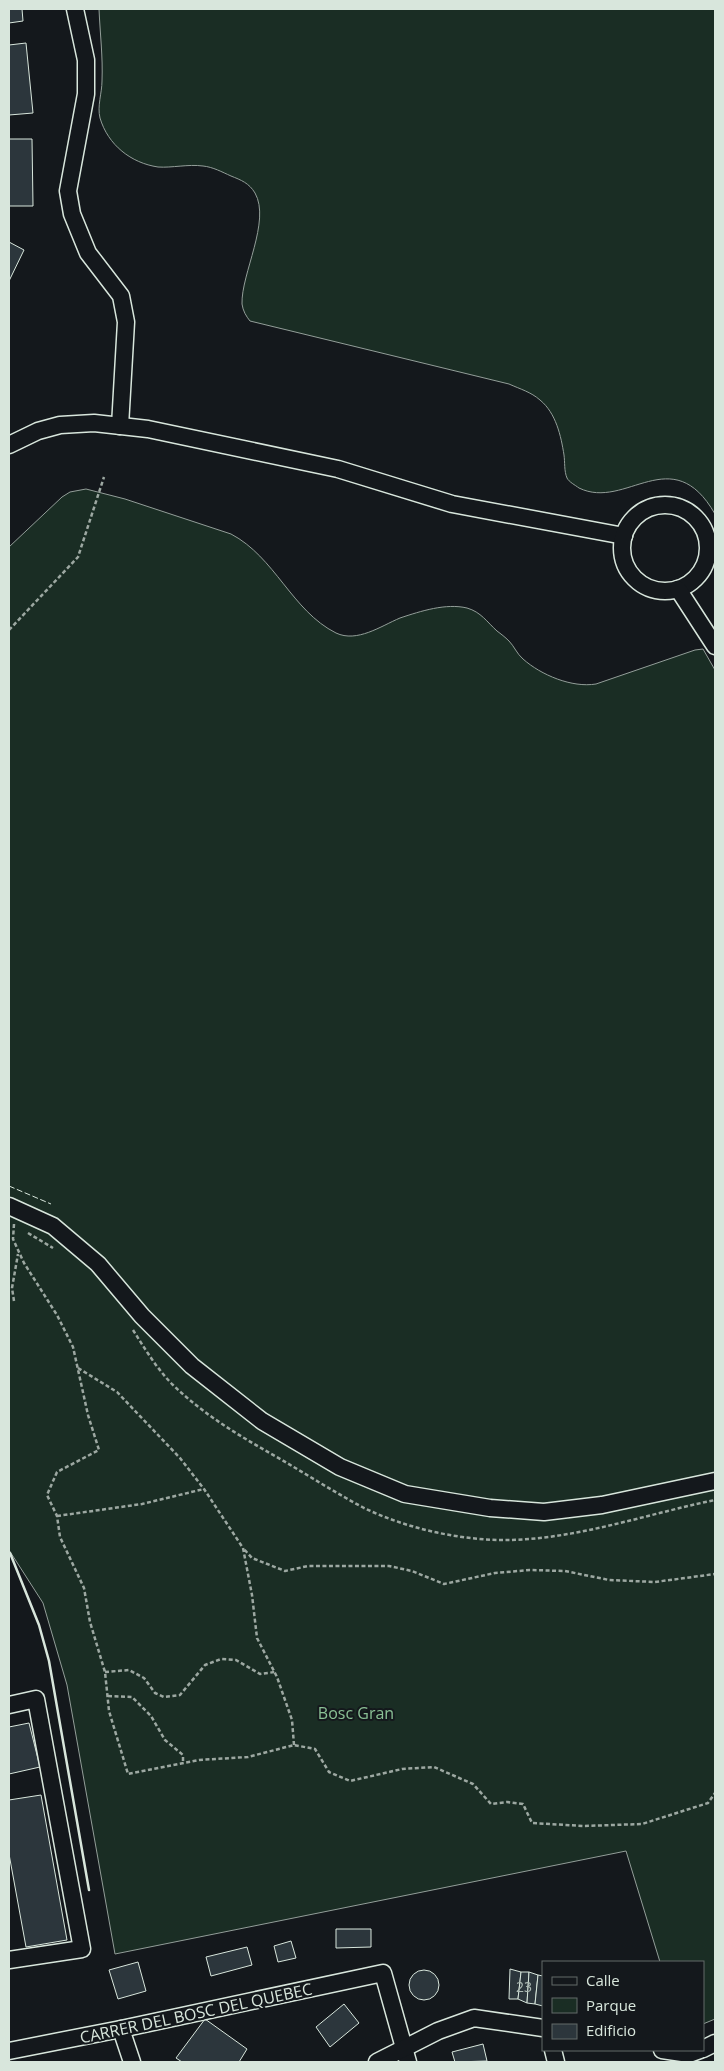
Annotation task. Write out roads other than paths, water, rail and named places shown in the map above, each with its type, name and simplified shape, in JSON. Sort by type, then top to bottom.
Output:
[{"type":"street","points":[[75,9],[86,60],[86,94],[68,191],[72,214],[88,253],[121,296],[126,322],[120,426]]},
{"type":"street","points":[[9,445],[38,431],[60,424],[94,423],[148,429],[338,468],[452,504],[624,536]]},
{"type":"street","points":[[668,506],[679,508],[698,520],[704,530],[710,566],[695,580],[678,589],[655,590],[644,586],[628,569],[622,547],[624,536],[629,525],[646,510],[668,506]]},
{"type":"street","points":[[678,589],[715,646]]},
{"type":"street","points":[[14,1208],[53,1226],[98,1264],[142,1316],[192,1366],[262,1421],[340,1467],[405,1494],[490,1508],[544,1512],[602,1505],[715,1481]]},
{"type":"street","points":[[9,1705],[36,1699],[82,1949],[9,1960]]},
{"type":"street","name":"CARRER DEL BOSC DEL QUEBEC","points":[[9,2051],[383,1973],[406,2055]]},
{"type":"street","points":[[377,2062],[406,2055],[474,2018],[542,2028]]},
{"type":"street","points":[[121,2029],[132,2062]]},
{"type":"street","points":[[669,2051],[689,2054],[696,2051]]},
{"type":"park label","name":"Bosc Gran","points":[[356,1713]]}]
